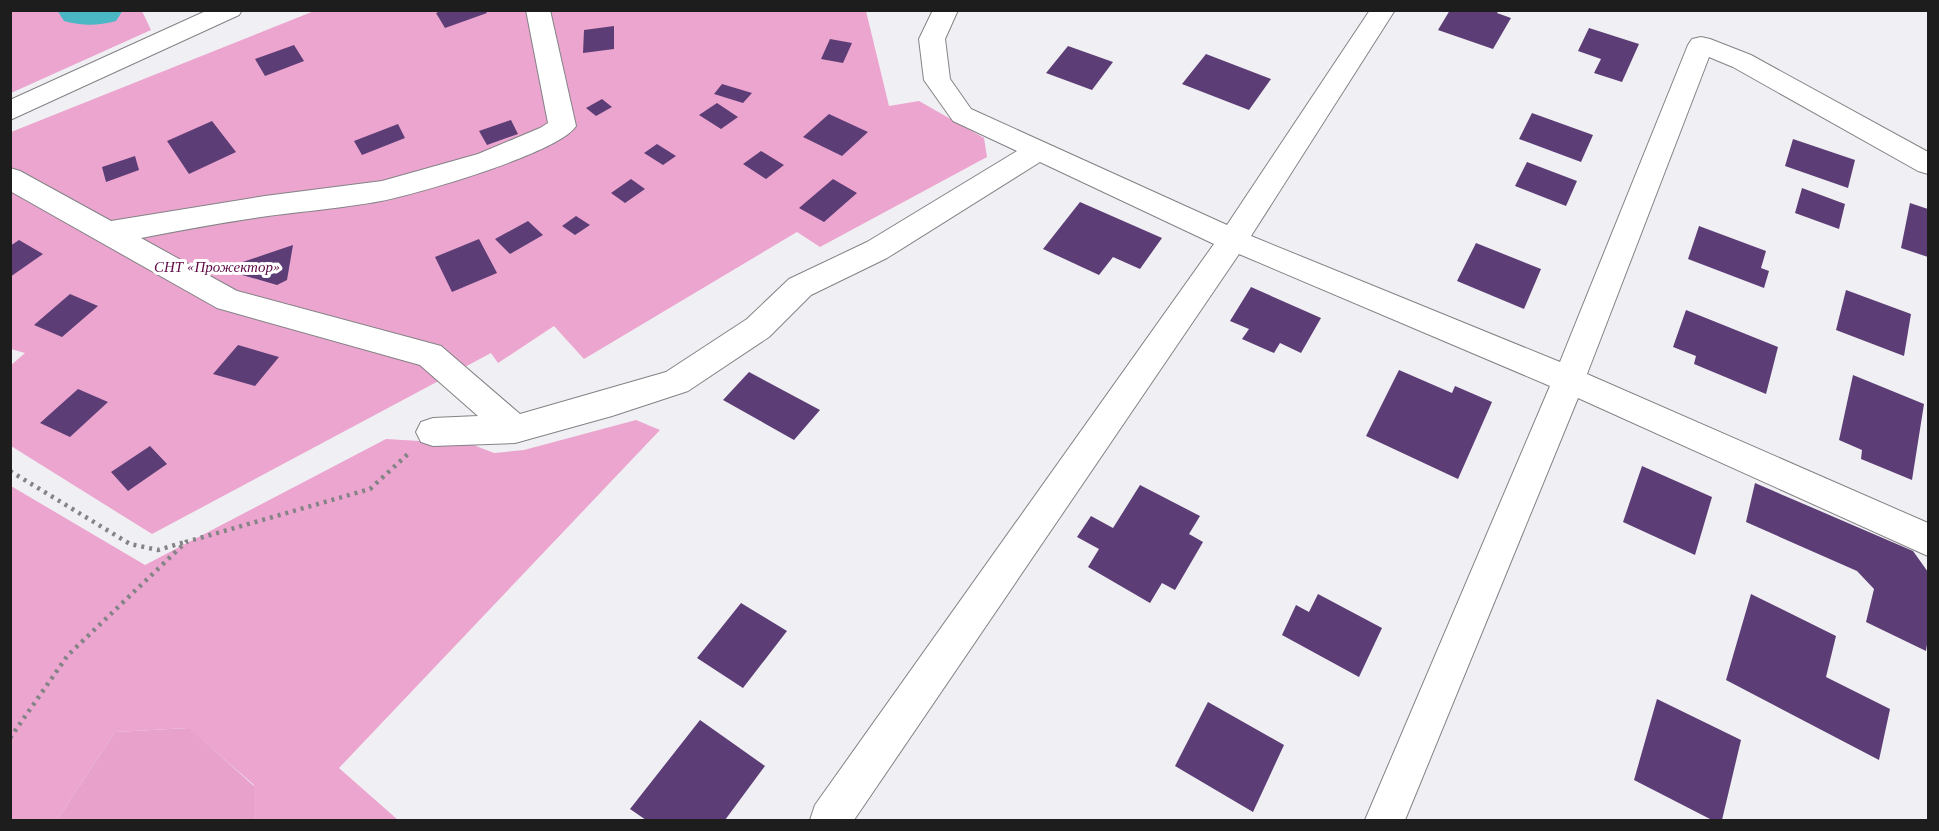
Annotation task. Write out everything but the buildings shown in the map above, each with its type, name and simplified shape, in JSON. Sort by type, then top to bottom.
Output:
[{"type":"lane","points":[[10,111],[230,10]]},
{"type":"lane","points":[[106,233],[265,206],[381,190],[487,161],[550,135],[562,126],[538,10]]},
{"type":"lane","points":[[946,10],[932,39],[937,80],[962,115],[1233,240],[1569,380],[1929,540]]},
{"type":"lane","points":[[830,820],[1233,240],[1383,10]]},
{"type":"lane","points":[[1385,820],[1569,380],[1701,45],[1742,61],[1929,164]]},
{"type":"lane","points":[[434,432],[515,429],[612,403],[677,382],[758,328],[800,286],[877,250],[1038,151]]},
{"type":"lane","points":[[10,178],[228,300],[430,355],[515,429]]},
{"type":"path","points":[[10,471],[130,544],[158,550],[370,489],[434,432]]},
{"type":"path","points":[[10,738],[68,655],[186,542]]},
{"type":"green space","points":[[11,10],[142,11],[151,30],[11,93]]},
{"type":"green space","name":"СНТ «Прожектор»","points":[[314,11],[866,11],[889,106],[919,101],[984,138],[987,157],[820,247],[797,232],[584,359],[554,326],[498,363],[491,353],[152,534],[11,446],[10,366],[25,353],[11,349],[11,132]]},
{"type":"green space","points":[[636,420],[660,430],[339,768],[398,820],[254,820],[254,785],[188,728],[115,732],[57,820],[11,820],[11,486],[145,565],[386,439],[471,444],[494,453],[524,450]]},
{"type":"shaded area","points":[[189,728],[254,786],[254,820],[57,820],[115,732]]},
{"type":"waterway","points":[[81,10],[99,10]]}]
